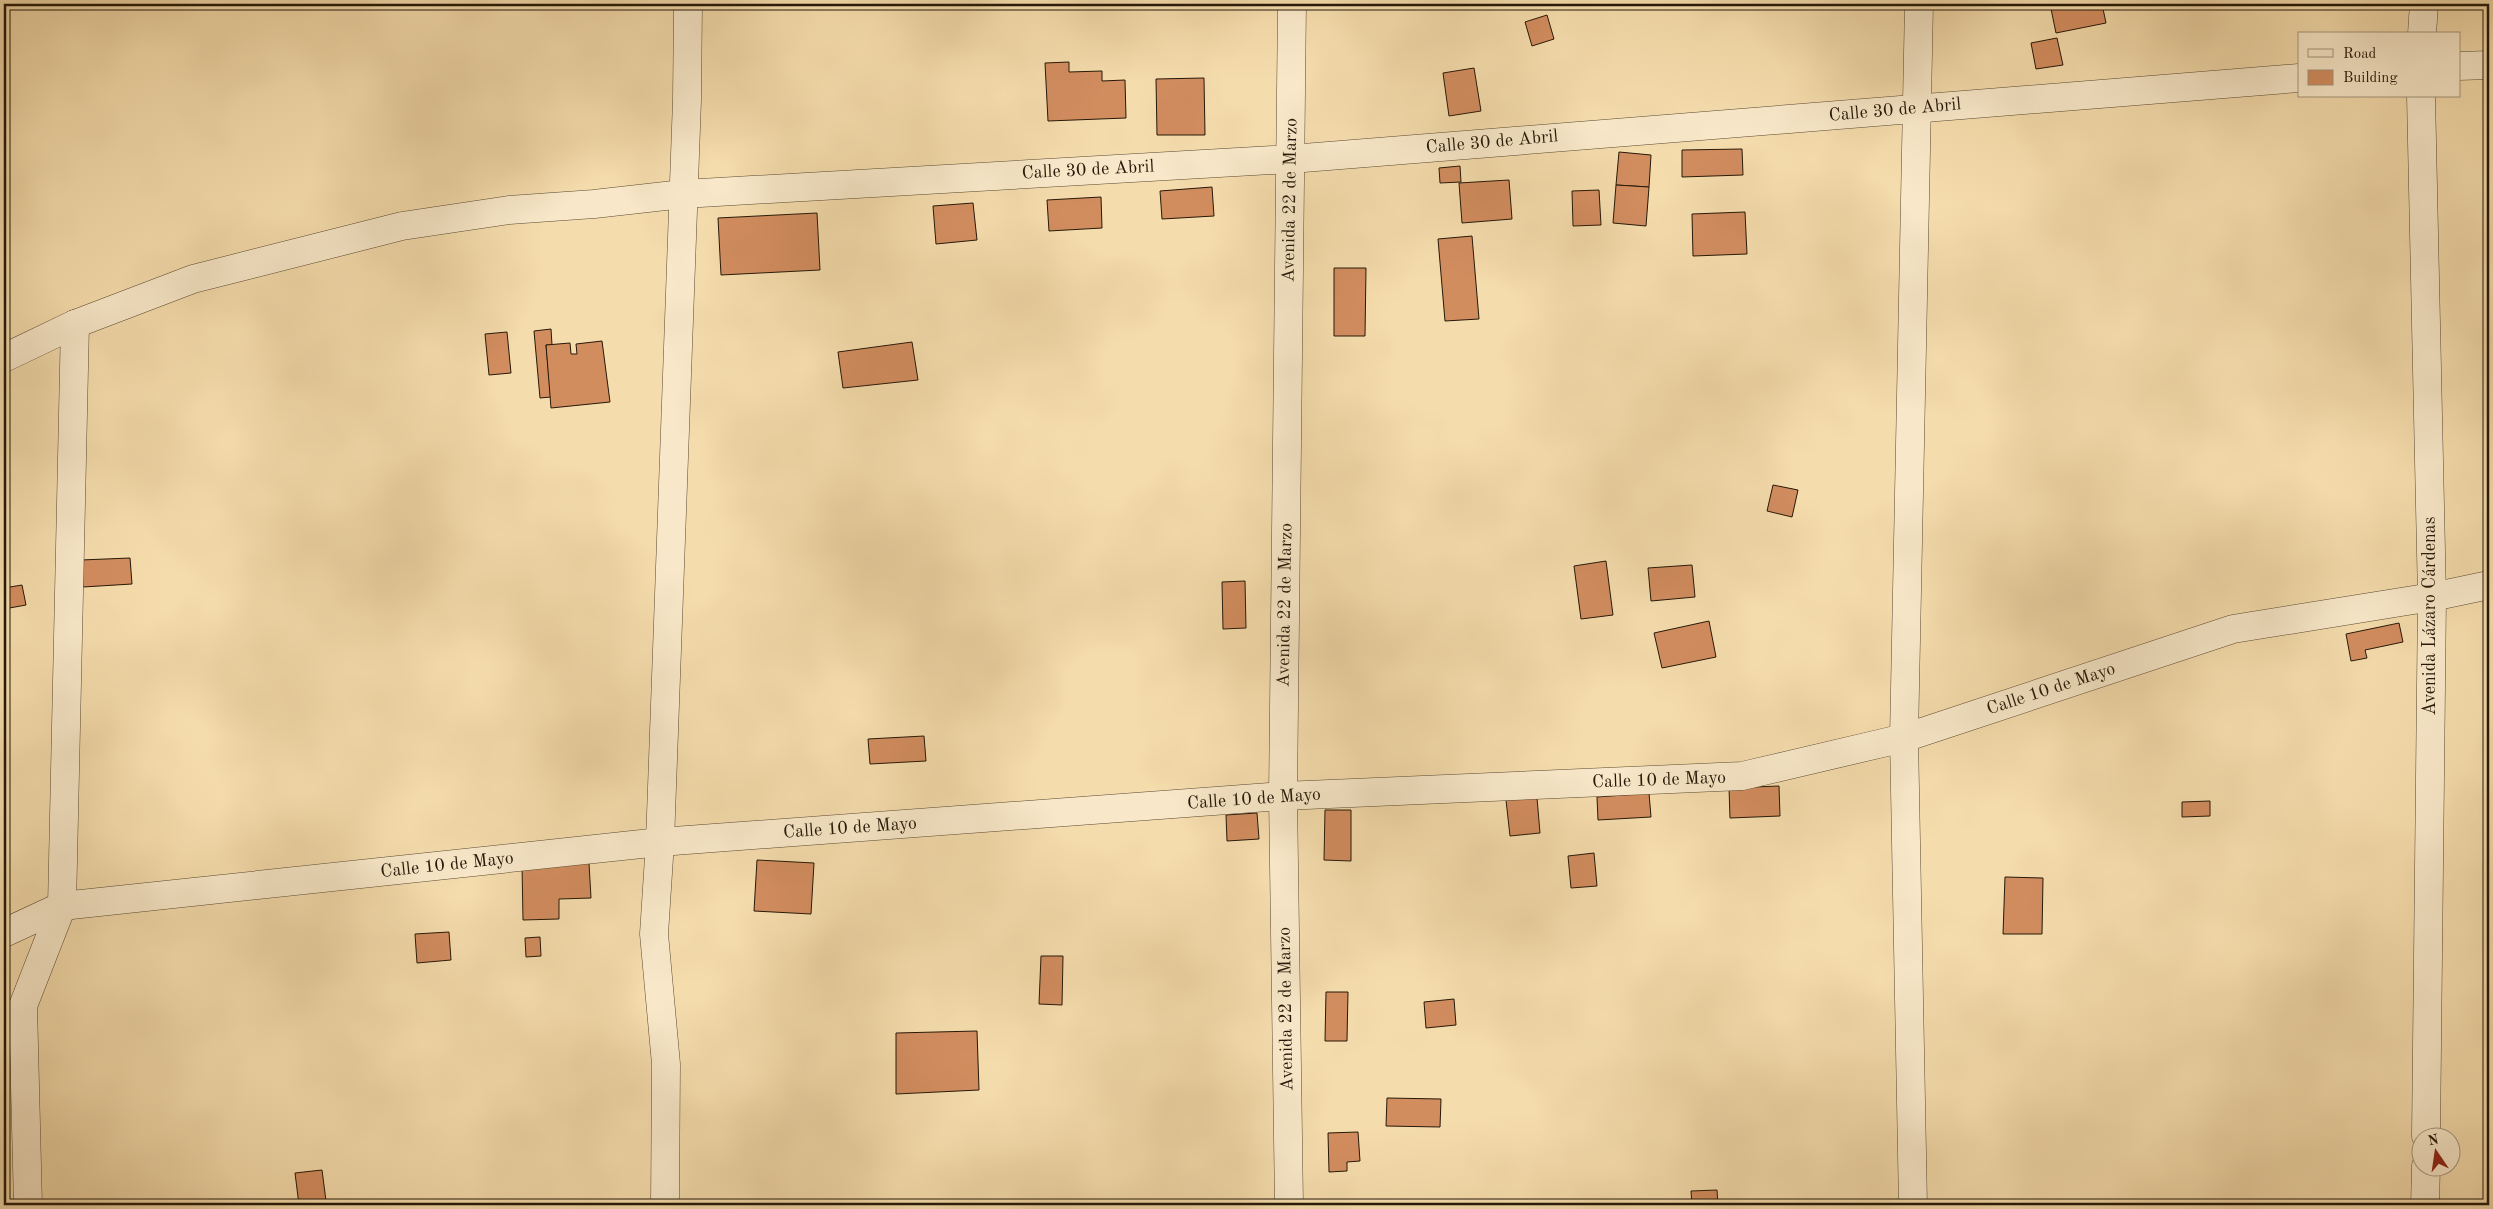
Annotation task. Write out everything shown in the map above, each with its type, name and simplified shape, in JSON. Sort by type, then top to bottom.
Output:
[{"type":"street","points":[[665,1205],[666,1064],[654,934],[660,842],[688,4]]},
{"type":"street","name":"Avenida 22 de Marzo","points":[[1289,1205],[1283,796],[1292,4]]},
{"type":"street","points":[[1913,1205],[1904,738],[1919,4]]},
{"type":"street","points":[[2422,32],[2424,4]]},
{"type":"street","points":[[2460,66],[2489,65]]},
{"type":"street","name":"Calle 30 de Abril","points":[[4,358],[75,324],[194,279],[402,226],[509,210],[594,204],[683,194],[1291,158],[2298,78]]},
{"type":"street","name":"Avenida Lázaro Cárdenas","points":[[2421,98],[2432,597],[2426,1126]]},
{"type":"street","points":[[28,1205],[23,1006],[62,906],[75,324]]},
{"type":"street","name":"Calle 10 de Mayo","points":[[4,933],[62,906],[660,842],[1283,796],[1742,776],[1904,738],[2233,629],[2432,597],[2489,585]]},
{"type":"street","points":[[2425,1205],[2426,1176]]},
{"type":"building","points":[[2050,4],[2102,4],[2106,23],[2056,33]]},
{"type":"building","points":[[1547,15],[1554,39],[1532,46],[1525,22]]},
{"type":"building","points":[[2057,38],[2063,65],[2036,69],[2031,43]]},
{"type":"building","points":[[1069,62],[1069,72],[1102,71],[1102,81],[1125,80],[1126,118],[1048,121],[1045,63]]},
{"type":"building","points":[[1474,68],[1481,111],[1449,116],[1443,73]]},
{"type":"building","points":[[1204,78],[1205,135],[1157,135],[1156,79]]},
{"type":"building","points":[[1742,149],[1743,175],[1682,177],[1682,150]]},
{"type":"building","points":[[1619,152],[1651,155],[1649,187],[1616,185]]},
{"type":"building","points":[[1460,166],[1461,182],[1440,183],[1439,168]]},
{"type":"building","points":[[1509,180],[1512,219],[1462,223],[1459,183]]},
{"type":"building","points":[[1616,185],[1649,187],[1646,226],[1613,223]]},
{"type":"building","points":[[1212,187],[1214,216],[1162,219],[1160,191]]},
{"type":"building","points":[[1599,190],[1601,225],[1573,226],[1572,191]]},
{"type":"building","points":[[1101,197],[1102,228],[1049,231],[1047,200]]},
{"type":"building","points":[[973,203],[977,240],[936,244],[933,206]]},
{"type":"building","points":[[1745,212],[1747,254],[1693,256],[1692,214]]},
{"type":"building","points":[[817,213],[820,270],[721,275],[718,218]]},
{"type":"building","points":[[1472,236],[1479,319],[1445,321],[1438,239]]},
{"type":"building","points":[[1334,268],[1366,268],[1365,336],[1334,336]]},
{"type":"building","points":[[551,329],[552,345],[546,345],[551,397],[540,398],[534,331]]},
{"type":"building","points":[[507,332],[511,373],[489,375],[485,334]]},
{"type":"building","points":[[602,341],[610,402],[551,408],[546,345],[570,343],[571,354],[577,354],[576,344]]},
{"type":"building","points":[[912,342],[918,380],[843,388],[838,352]]},
{"type":"building","points":[[1773,485],[1798,490],[1792,517],[1767,511]]},
{"type":"building","points":[[130,558],[132,584],[83,587],[81,560]]},
{"type":"building","points":[[1606,561],[1613,615],[1581,619],[1574,566]]},
{"type":"building","points":[[1692,565],[1695,597],[1651,601],[1648,568]]},
{"type":"building","points":[[1245,581],[1246,628],[1223,629],[1222,582]]},
{"type":"building","points":[[22,585],[26,605],[4,609],[4,588]]},
{"type":"building","points":[[1709,621],[1716,657],[1662,668],[1654,633]]},
{"type":"building","points":[[2399,623],[2403,642],[2365,650],[2367,658],[2351,661],[2346,634]]},
{"type":"building","points":[[924,736],[926,761],[870,764],[868,739]]},
{"type":"building","points":[[1779,786],[1780,816],[1730,818],[1729,788]]},
{"type":"building","points":[[1649,793],[1651,817],[1598,820],[1597,797]]},
{"type":"building","points":[[1537,798],[1540,833],[1510,836],[1506,800]]},
{"type":"building","points":[[2210,801],[2210,816],[2182,817],[2182,802]]},
{"type":"building","points":[[1325,810],[1351,810],[1351,861],[1324,860]]},
{"type":"building","points":[[1257,813],[1259,839],[1227,841],[1226,815]]},
{"type":"building","points":[[1594,853],[1597,886],[1571,888],[1568,856]]},
{"type":"building","points":[[757,860],[814,863],[811,914],[754,911]]},
{"type":"building","points":[[589,863],[591,898],[559,899],[559,919],[523,920],[522,865]]},
{"type":"building","points":[[2005,877],[2043,878],[2042,934],[2003,934]]},
{"type":"building","points":[[449,932],[451,960],[417,963],[415,934]]},
{"type":"building","points":[[540,937],[541,956],[526,957],[525,938]]},
{"type":"building","points":[[1041,956],[1063,956],[1062,1005],[1039,1004]]},
{"type":"building","points":[[1326,992],[1348,992],[1347,1041],[1325,1041]]},
{"type":"building","points":[[1454,999],[1456,1025],[1426,1028],[1424,1002]]},
{"type":"building","points":[[977,1031],[979,1090],[896,1094],[896,1033]]},
{"type":"building","points":[[1387,1098],[1441,1099],[1440,1127],[1386,1126]]},
{"type":"building","points":[[1358,1132],[1360,1161],[1347,1162],[1347,1171],[1329,1172],[1328,1133]]},
{"type":"building","points":[[322,1170],[326,1201],[299,1205],[295,1173]]},
{"type":"building","points":[[1717,1190],[1718,1205],[1692,1205],[1691,1191]]}]
